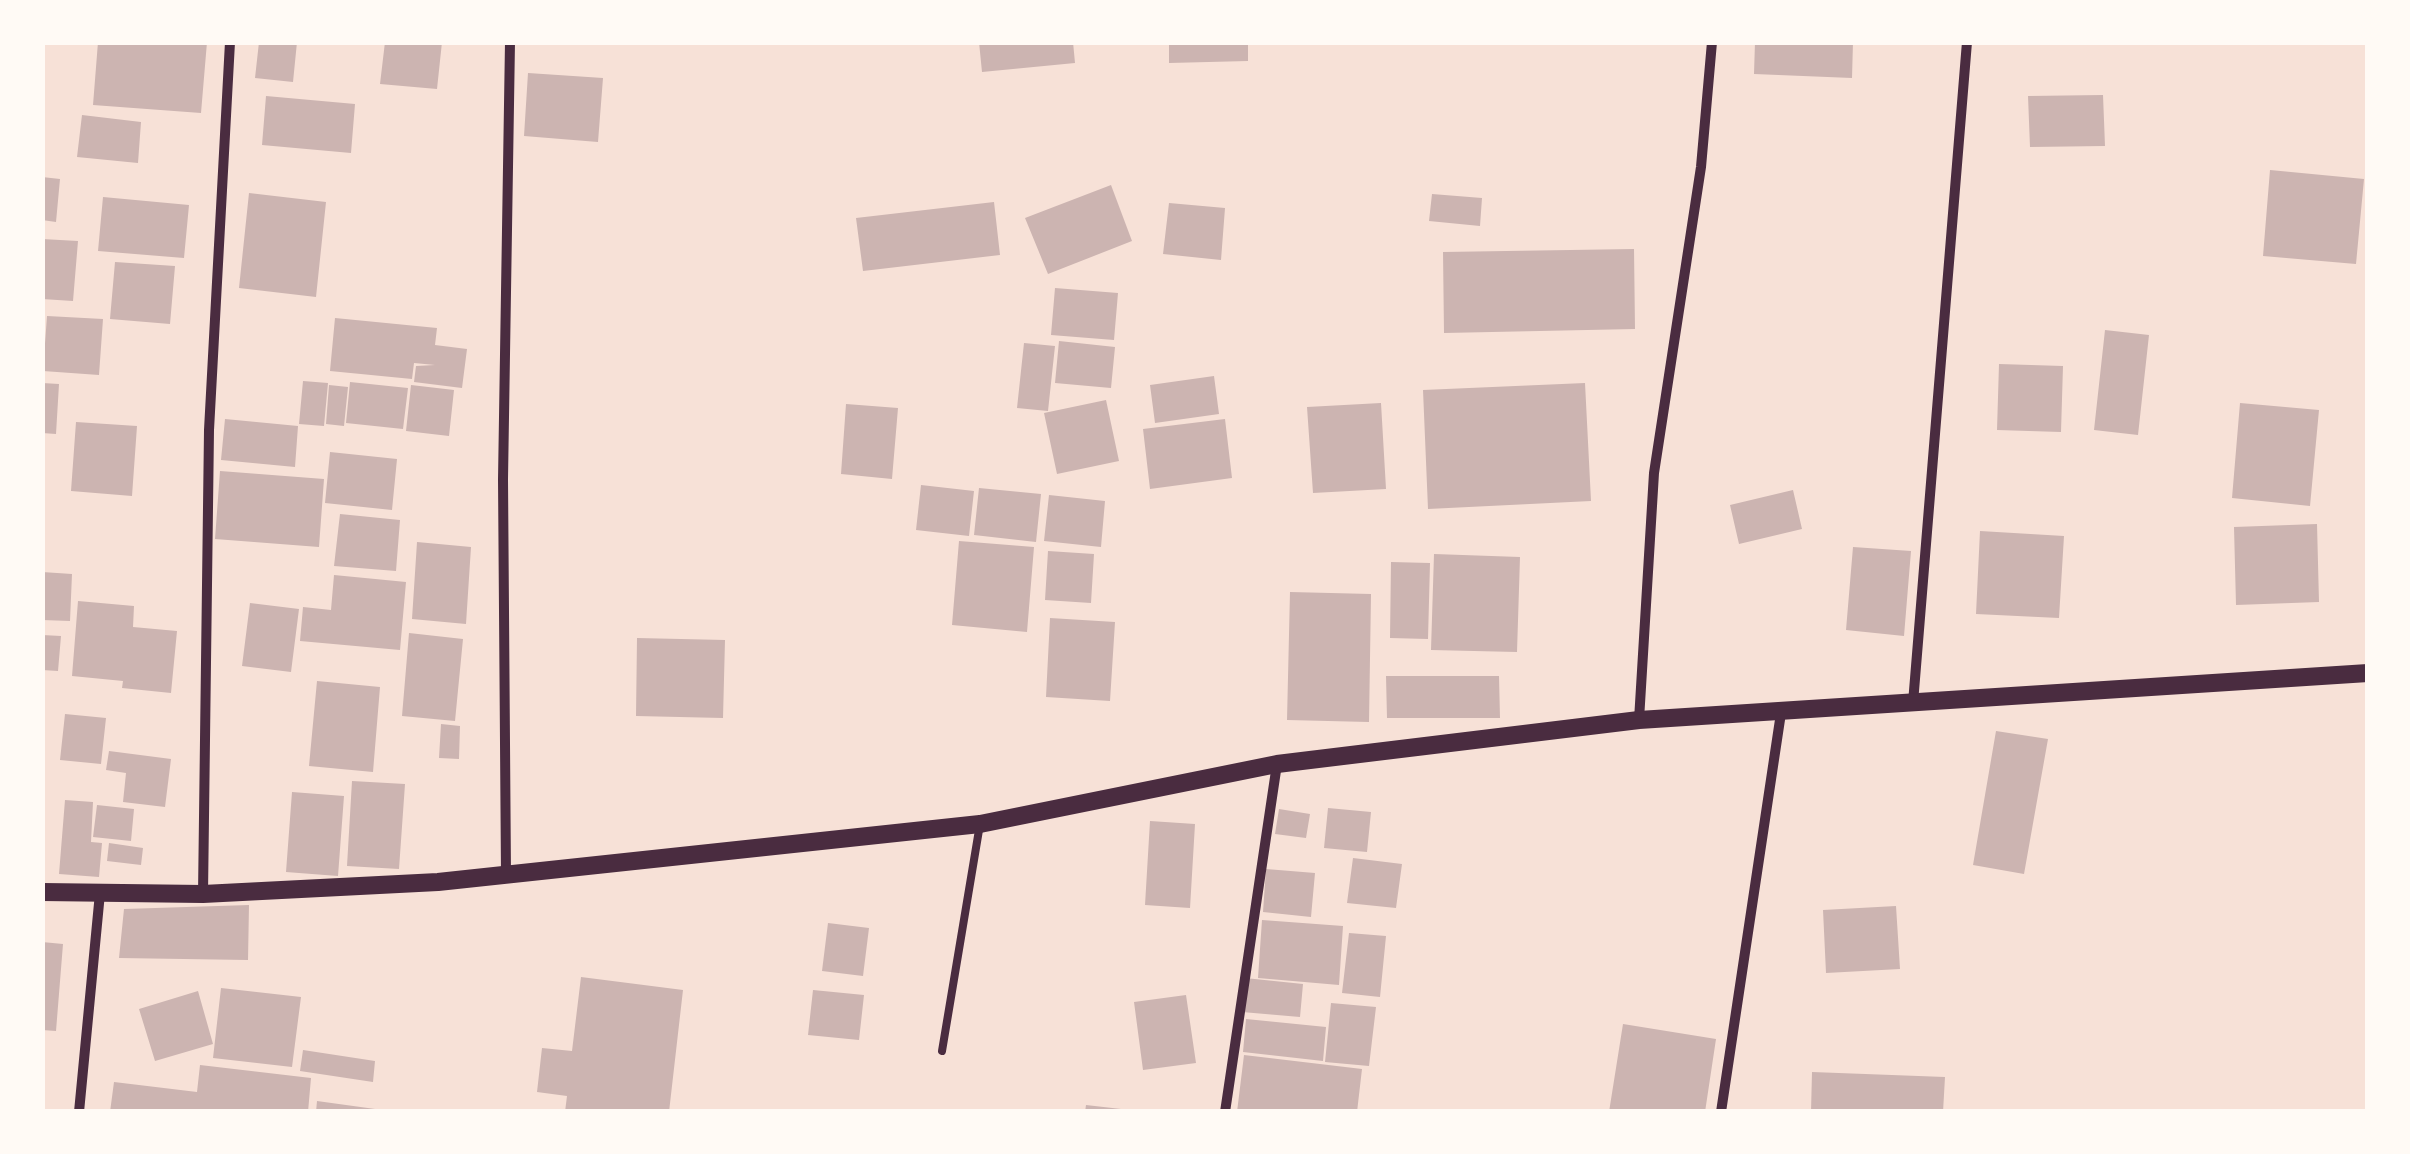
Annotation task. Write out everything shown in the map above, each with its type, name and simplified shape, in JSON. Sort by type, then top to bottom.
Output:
[{"type":"street","points":[[203,894],[209,430],[230,42]]},
{"type":"street","points":[[506,874],[503,479],[510,42]]},
{"type":"street","points":[[1639,720],[1654,473],[1700,167],[1712,42]]},
{"type":"street","points":[[1913,703],[1966,42]]},
{"type":"street","points":[[42,892],[203,894],[506,874],[980,824],[1276,764],[1639,720],[2368,673]]},
{"type":"street","points":[[1721,1112],[1781,713]]},
{"type":"street","points":[[1225,1112],[1276,764]]},
{"type":"street","points":[[79,1112],[100,893]]},
{"type":"lane","points":[[942,1050],[980,824]]},
{"type":"building","points":[[98,42],[207,42],[201,113],[93,105]]},
{"type":"building","points":[[259,42],[297,42],[293,82],[255,78]]},
{"type":"building","points":[[385,42],[442,42],[437,89],[380,84]]},
{"type":"building","points":[[979,42],[1073,42],[1075,63],[982,72]]},
{"type":"building","points":[[1169,42],[1248,42],[1248,61],[1169,63]]},
{"type":"building","points":[[1755,42],[1853,42],[1852,78],[1754,74]]},
{"type":"building","points":[[528,73],[603,78],[598,142],[524,136]]},
{"type":"building","points":[[2103,95],[2105,146],[2030,147],[2028,96]]},
{"type":"building","points":[[266,96],[355,104],[351,153],[262,145]]},
{"type":"building","points":[[82,115],[141,122],[138,163],[77,157]]},
{"type":"building","points":[[2270,170],[2364,179],[2356,264],[2263,256]]},
{"type":"building","points":[[42,177],[60,179],[56,222],[42,220]]},
{"type":"building","points":[[1111,185],[1132,241],[1048,274],[1025,218]]},
{"type":"building","points":[[249,193],[326,202],[316,297],[239,288]]},
{"type":"building","points":[[1432,194],[1482,198],[1480,226],[1429,221]]},
{"type":"building","points":[[103,197],[189,205],[184,258],[98,251]]},
{"type":"building","points":[[994,202],[1000,255],[863,271],[856,218]]},
{"type":"building","points":[[1169,203],[1225,208],[1221,260],[1163,254]]},
{"type":"building","points":[[42,239],[78,241],[73,301],[42,299]]},
{"type":"building","points":[[1634,249],[1635,329],[1444,333],[1443,252]]},
{"type":"building","points":[[115,262],[175,266],[170,324],[110,319]]},
{"type":"building","points":[[1055,288],[1118,293],[1114,340],[1051,335]]},
{"type":"building","points":[[47,316],[103,319],[99,375],[43,371]]},
{"type":"building","points":[[335,318],[437,328],[435,345],[467,349],[462,388],[414,382],[416,366],[435,365],[414,363],[412,379],[330,371]]},
{"type":"building","points":[[2105,330],[2149,335],[2138,435],[2094,430]]},
{"type":"building","points":[[1059,341],[1115,347],[1111,388],[1055,383]]},
{"type":"building","points":[[1024,343],[1055,346],[1048,411],[1017,408]]},
{"type":"building","points":[[1999,364],[2063,366],[2061,432],[1997,430]]},
{"type":"building","points":[[1214,376],[1219,414],[1155,423],[1150,385]]},
{"type":"building","points":[[303,381],[328,383],[324,426],[299,424]]},
{"type":"building","points":[[350,382],[408,388],[403,429],[346,423]]},
{"type":"building","points":[[42,383],[59,384],[56,434],[42,433]]},
{"type":"building","points":[[1585,383],[1591,501],[1428,509],[1423,390]]},
{"type":"building","points":[[329,385],[348,387],[344,426],[326,424]]},
{"type":"building","points":[[411,385],[454,390],[449,436],[406,431]]},
{"type":"building","points":[[1106,400],[1119,461],[1057,474],[1044,413]]},
{"type":"building","points":[[1381,403],[1386,489],[1313,493],[1307,407]]},
{"type":"building","points":[[2240,403],[2319,410],[2310,506],[2232,498]]},
{"type":"building","points":[[846,404],[898,408],[892,479],[841,474]]},
{"type":"building","points":[[225,419],[298,426],[295,467],[221,460]]},
{"type":"building","points":[[1225,419],[1232,478],[1150,489],[1143,429]]},
{"type":"building","points":[[76,422],[137,426],[132,496],[71,491]]},
{"type":"building","points":[[330,452],[397,459],[392,510],[325,503]]},
{"type":"building","points":[[220,471],[324,479],[319,547],[215,539]]},
{"type":"building","points":[[921,485],[974,491],[969,536],[916,530]]},
{"type":"building","points":[[979,488],[1041,494],[1036,542],[974,535]]},
{"type":"building","points":[[1793,490],[1802,529],[1739,544],[1730,505]]},
{"type":"building","points":[[1049,495],[1105,501],[1101,547],[1044,541]]},
{"type":"building","points":[[340,514],[400,520],[396,571],[334,566]]},
{"type":"building","points":[[2317,524],[2319,602],[2236,605],[2234,527]]},
{"type":"building","points":[[1980,531],[2064,536],[2059,618],[1976,614]]},
{"type":"building","points":[[959,541],[1034,547],[1027,632],[952,625]]},
{"type":"building","points":[[417,542],[471,547],[466,624],[412,619]]},
{"type":"building","points":[[1853,547],[1911,551],[1904,636],[1846,630]]},
{"type":"building","points":[[1048,551],[1094,554],[1091,603],[1045,600]]},
{"type":"building","points":[[1434,554],[1520,557],[1517,652],[1431,650]]},
{"type":"building","points":[[1391,562],[1430,563],[1428,639],[1390,638]]},
{"type":"building","points":[[42,572],[72,574],[70,621],[42,620]]},
{"type":"building","points":[[334,575],[406,582],[400,650],[300,641],[303,607],[331,610]]},
{"type":"building","points":[[1290,592],[1371,594],[1369,722],[1287,720]]},
{"type":"building","points":[[78,601],[134,606],[133,627],[177,631],[171,693],[122,688],[123,681],[72,676]]},
{"type":"building","points":[[250,603],[299,609],[291,672],[242,666]]},
{"type":"building","points":[[1050,618],[1115,622],[1110,701],[1046,697]]},
{"type":"building","points":[[409,633],[463,639],[455,721],[402,716]]},
{"type":"building","points":[[42,635],[61,636],[58,671],[42,670]]},
{"type":"building","points":[[637,638],[725,640],[723,718],[636,716]]},
{"type":"building","points":[[1386,676],[1499,676],[1500,718],[1387,718]]},
{"type":"building","points":[[317,681],[380,687],[373,772],[309,766]]},
{"type":"building","points":[[65,714],[106,718],[101,764],[60,760]]},
{"type":"building","points":[[441,724],[460,726],[459,759],[439,758]]},
{"type":"building","points":[[1996,731],[2048,739],[2024,874],[1973,865]]},
{"type":"building","points":[[109,751],[171,759],[165,807],[123,802],[126,773],[106,770]]},
{"type":"building","points":[[352,781],[405,784],[399,869],[347,866]]},
{"type":"building","points":[[292,792],[344,796],[338,876],[286,872]]},
{"type":"building","points":[[65,800],[93,802],[91,842],[102,843],[99,877],[59,874]]},
{"type":"building","points":[[97,805],[134,809],[131,841],[93,837]]},
{"type":"building","points":[[1328,808],[1371,812],[1367,852],[1324,848]]},
{"type":"building","points":[[1279,809],[1310,814],[1306,838],[1275,834]]},
{"type":"building","points":[[1150,821],[1195,824],[1190,908],[1145,905]]},
{"type":"building","points":[[109,843],[143,848],[141,865],[107,861]]},
{"type":"building","points":[[1353,858],[1402,864],[1396,908],[1347,903]]},
{"type":"building","points":[[1266,869],[1315,873],[1311,917],[1263,912]]},
{"type":"building","points":[[249,905],[248,960],[119,958],[124,909]]},
{"type":"building","points":[[1896,906],[1900,969],[1826,973],[1823,910]]},
{"type":"building","points":[[1262,920],[1343,926],[1339,985],[1258,978]]},
{"type":"building","points":[[828,923],[869,928],[863,976],[822,971]]},
{"type":"building","points":[[1349,933],[1386,936],[1380,997],[1342,993]]},
{"type":"building","points":[[42,942],[63,944],[56,1031],[42,1030]]},
{"type":"building","points":[[581,977],[683,990],[669,1112],[565,1112],[567,1096],[537,1092],[542,1048],[572,1051]]},
{"type":"building","points":[[1245,978],[1303,984],[1300,1017],[1242,1012]]},
{"type":"building","points":[[221,988],[301,997],[292,1067],[213,1058]]},
{"type":"building","points":[[813,990],[864,995],[859,1040],[808,1035]]},
{"type":"building","points":[[198,991],[213,1044],[155,1061],[139,1009]]},
{"type":"building","points":[[1186,995],[1196,1063],[1143,1070],[1134,1002]]},
{"type":"building","points":[[1331,1003],[1376,1007],[1369,1066],[1325,1062]]},
{"type":"building","points":[[1246,1019],[1326,1027],[1323,1061],[1243,1052]]},
{"type":"building","points":[[1623,1024],[1716,1039],[1705,1112],[1609,1112]]},
{"type":"building","points":[[303,1050],[375,1061],[373,1082],[300,1071]]},
{"type":"building","points":[[1244,1055],[1362,1069],[1357,1112],[1237,1112]]},
{"type":"building","points":[[200,1065],[311,1078],[308,1112],[110,1112],[114,1082],[197,1092]]},
{"type":"building","points":[[1812,1072],[1945,1077],[1943,1112],[1811,1112]]},
{"type":"building","points":[[317,1101],[375,1109],[316,1112]]},
{"type":"building","points":[[1086,1105],[1121,1109],[1121,1112],[1085,1112]]}]
